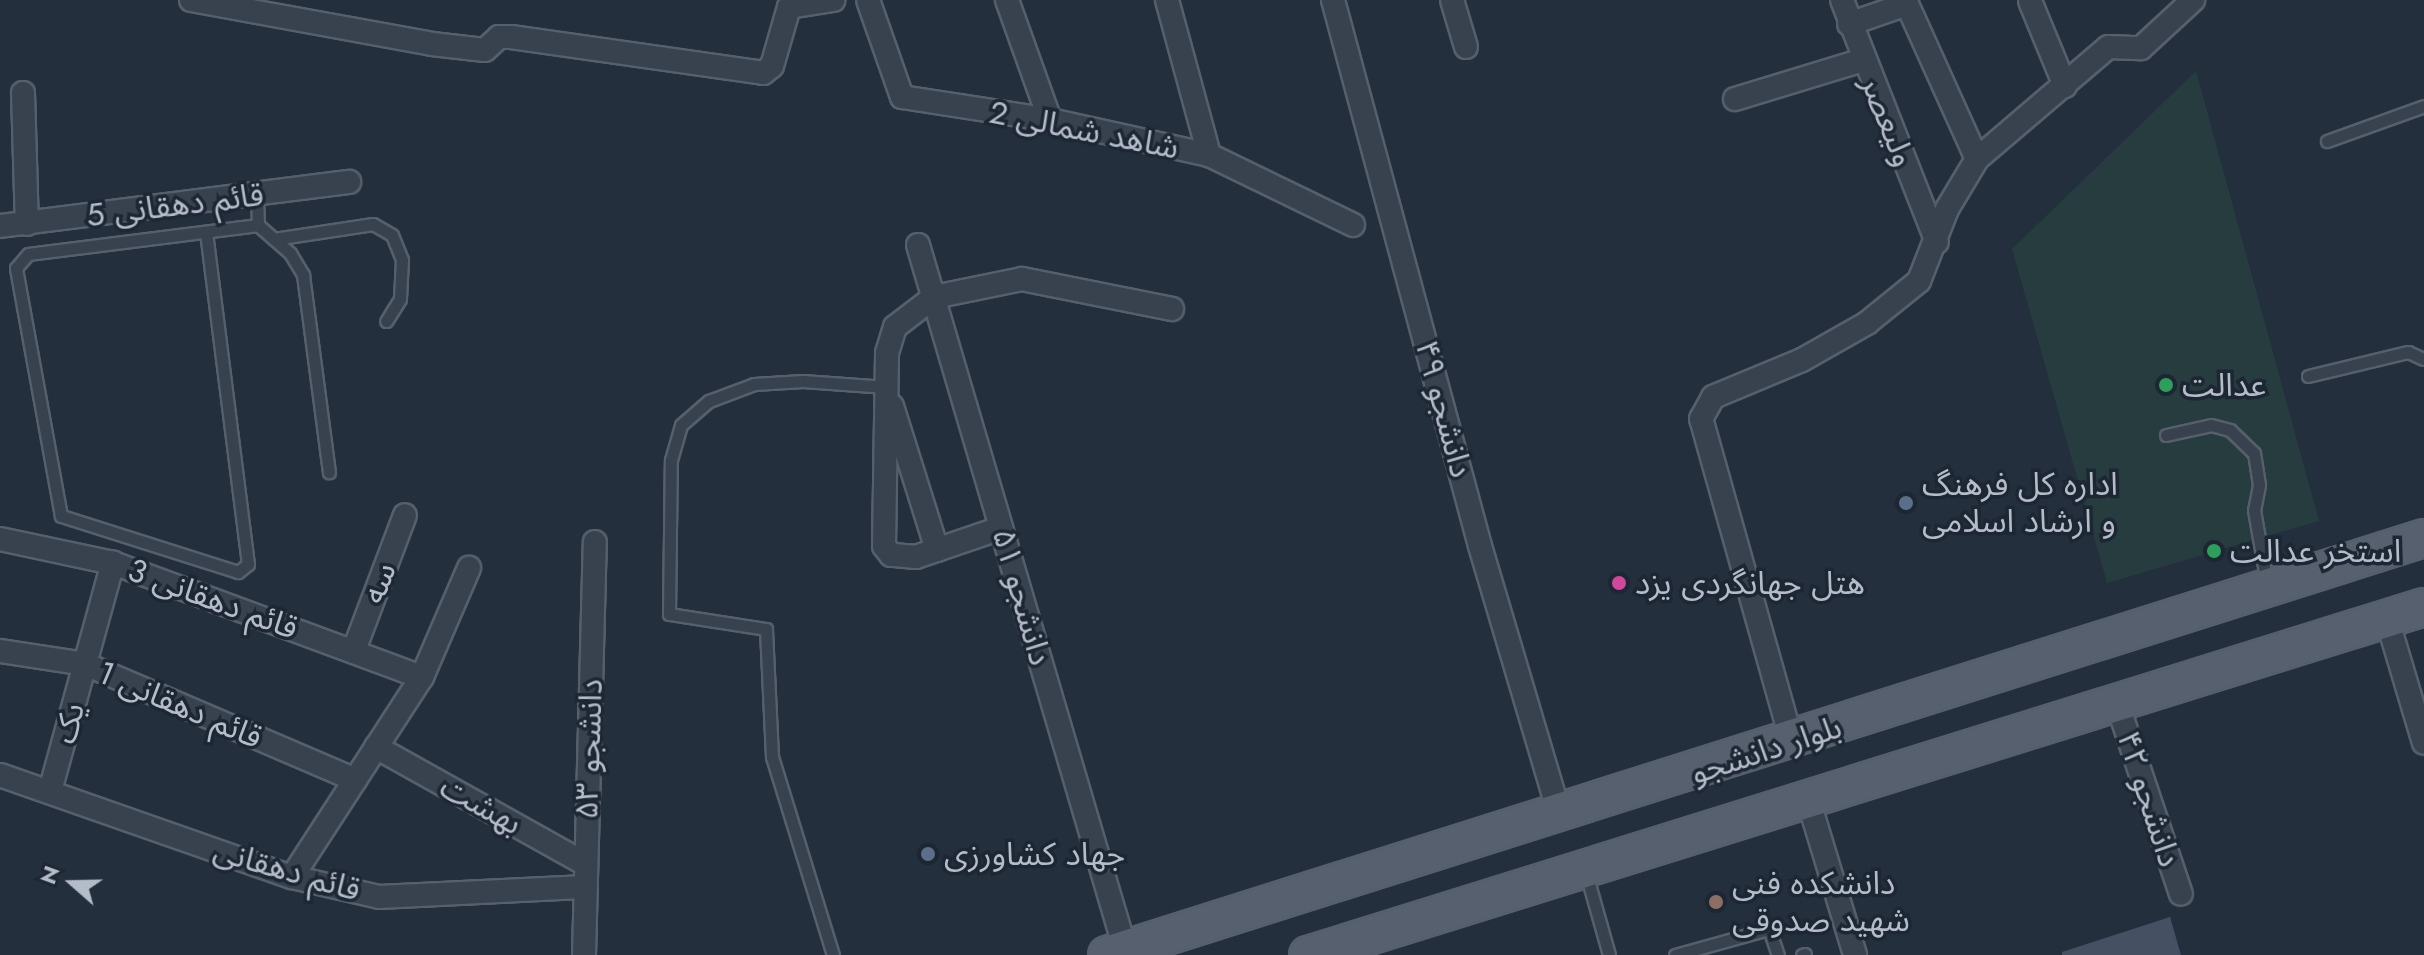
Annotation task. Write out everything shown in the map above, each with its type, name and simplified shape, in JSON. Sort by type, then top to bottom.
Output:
[{"type":"main road","name":"بلوار دانشجو","points":[[1116,952],[1560,816],[2424,538]]},
{"type":"main road","name":"بلوار دانشجو","points":[[1308,955],[2424,607]]},
{"type":"street","points":[[191,0],[432,44],[485,50],[499,37],[511,37],[763,73],[769,72],[789,7],[833,0]]},
{"type":"street","name":"شاهد شمالی 2","points":[[868,0],[902,97],[1050,120],[1209,155],[1353,225]]},
{"type":"street","points":[[1007,0],[1050,120]]},
{"type":"street","points":[[1167,0],[1209,155]]},
{"type":"street","name":"دانشجو ۴۹","points":[[1333,0],[1480,546],[1560,816]]},
{"type":"street","points":[[1452,0],[1466,47]]},
{"type":"street","name":"ولیعصر","points":[[1842,0],[1937,242]]},
{"type":"street","points":[[1792,742],[1701,419],[1713,397],[1802,360],[1867,323],[1919,281],[1937,242],[1947,209],[1977,159],[2108,47],[2141,48],[2193,0]]},
{"type":"street","points":[[2030,1],[2065,86]]},
{"type":"street","points":[[1849,24],[1907,4],[1977,159]]},
{"type":"street","points":[[1735,99],[1863,60]]},
{"type":"street","points":[[23,93],[27,224]]},
{"type":"street","name":"قائم دهقانی 5","points":[[0,226],[349,182]]},
{"type":"street","name":"دانشجو ۵۱","points":[[918,245],[1001,528],[1116,952]]},
{"type":"street","points":[[1001,528],[916,557],[891,555],[884,546],[887,353],[895,327],[934,297],[1022,279],[1172,309]]},
{"type":"street","points":[[886,387],[937,550]]},
{"type":"street","name":"سه","points":[[354,650],[405,515]]},
{"type":"street","name":"قائم دهقانی 3","points":[[0,539],[113,563],[422,677]]},
{"type":"street","name":"دانشجو ۵۳","points":[[584,955],[595,542]]},
{"type":"street","name":"یک","points":[[50,791],[113,563]]},
{"type":"street","points":[[292,877],[422,677],[469,568]]},
{"type":"street","points":[[2387,619],[2424,743]]},
{"type":"street","name":"قائم دهقانی 1","points":[[0,651],[85,664],[355,780]]},
{"type":"street","name":"دانشجو ۴۲","points":[[2117,703],[2181,894]]},
{"type":"street","name":"بهشت","points":[[376,747],[585,864]]},
{"type":"street","name":"قائم دهقانی","points":[[0,775],[292,877],[379,897],[586,887]]},
{"type":"street","points":[[1808,799],[1855,955]]},
{"type":"lane","points":[[2327,141],[2424,106]]},
{"type":"lane","points":[[257,195],[258,225],[274,239],[303,275],[329,472]]},
{"type":"lane","points":[[274,239],[373,224],[392,235],[402,260],[400,299],[386,321]]},
{"type":"lane","points":[[206,232],[248,564],[238,572],[61,516],[16,268],[28,254],[258,225]]},
{"type":"lane","points":[[2308,376],[2408,352],[2424,359]]},
{"type":"lane","points":[[833,955],[772,757],[766,629],[669,614],[671,460],[681,425],[709,401],[754,384],[803,381],[886,387]]},
{"type":"lane","points":[[2166,435],[2211,425],[2230,430],[2254,453],[2259,485],[2254,510],[2268,589]]},
{"type":"lane","points":[[1584,869],[1609,955]]},
{"type":"lane","points":[[1675,955],[1769,929],[1778,955]]},
{"type":"green space","name":"عدالت","points":[[2196,71],[2319,521],[2107,583],[2012,249]]},
{"type":"building","points":[[2170,917],[2181,955],[2062,955],[2062,952]]},
{"type":"place","name":"عدالت","points":[[2166,385]]},
{"type":"place","name":"اداره کل فرهنگ و ارشاد اسلامی","points":[[1906,503]]},
{"type":"place","name":"استخر عدالت","points":[[2214,551]]},
{"type":"place","name":"هتل جهانگردی یزد","points":[[1619,583]]},
{"type":"place","name":"جهاد کشاورزی","points":[[928,854]]},
{"type":"place","name":"دانشکده فنی شهید صدوقی","points":[[1716,902]]}]
